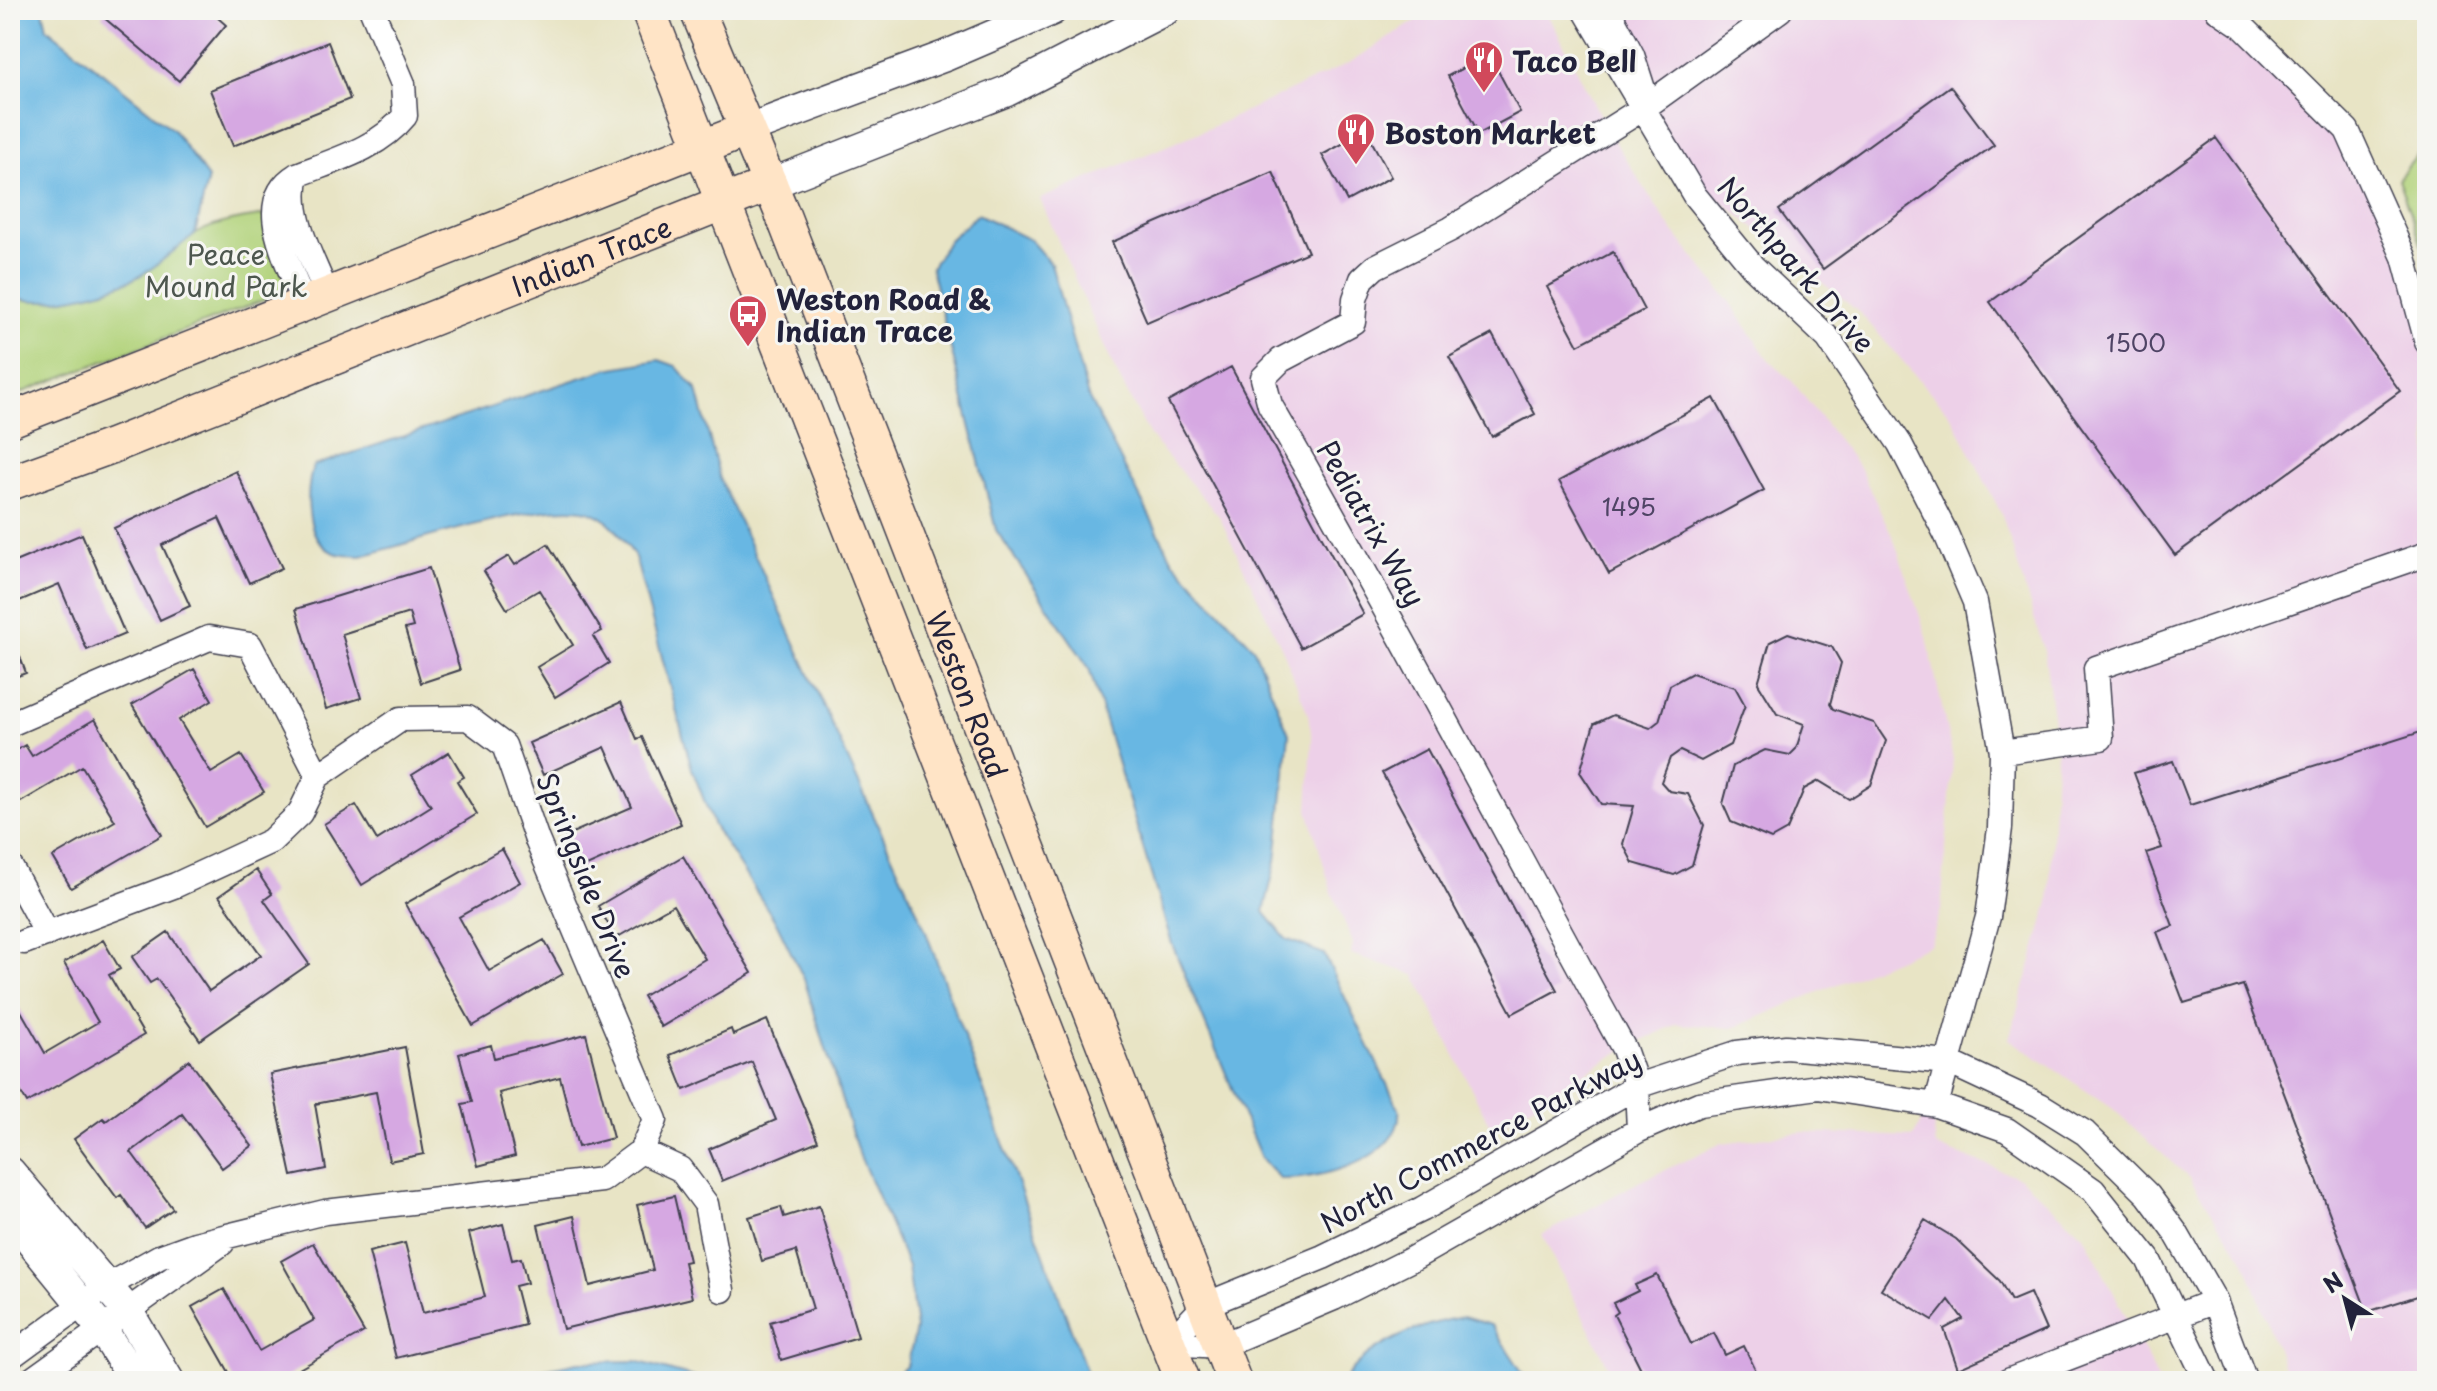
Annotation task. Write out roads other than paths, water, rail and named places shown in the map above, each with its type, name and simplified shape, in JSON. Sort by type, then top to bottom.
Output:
[{"type":"main road","name":"Weston Road","points":[[648,10],[1183,1381]]},
{"type":"main road","name":"Weston Road","points":[[697,10],[770,184],[1234,1381]]},
{"type":"main road","points":[[10,420],[746,130]]},
{"type":"main road","name":"Indian Trace","points":[[10,483],[112,446],[770,184]]},
{"type":"street","points":[[316,300],[294,210],[292,193],[297,175],[369,146],[394,130],[405,116],[403,84],[372,10]]},
{"type":"street","points":[[746,130],[945,56],[1052,10]]},
{"type":"street","name":"Indian Trace","points":[[770,184],[1007,91],[1165,10]]},
{"type":"street","name":"Northpark Drive","points":[[1585,10],[1695,196],[1753,267],[1828,338],[1900,444],[1946,534],[1975,602],[2002,752],[2000,828],[1988,917],[1936,1105]]},
{"type":"street","name":"Northpark Drive","points":[[1608,10],[1641,78],[1645,107]]},
{"type":"street","points":[[1645,107],[1780,10]]},
{"type":"street","points":[[2218,10],[2242,26],[2347,130],[2404,257],[2427,342]]},
{"type":"street","name":"Pediatrix Way","points":[[1639,1130],[1637,1086],[1624,1049],[1424,685],[1387,607],[1270,405],[1263,378],[1281,360],[1353,322],[1355,299],[1362,279],[1375,267],[1451,229],[1645,107]]},
{"type":"street","points":[[2002,752],[2101,738],[2096,668],[2427,554]]},
{"type":"street","points":[[10,724],[209,638],[229,641],[250,645],[318,776]]},
{"type":"street","name":"Springside Drive","points":[[23,942],[176,885],[271,841],[300,813],[318,776],[401,719],[468,718],[504,745],[537,840],[655,1120],[641,1151]]},
{"type":"street","points":[[10,866],[23,942]]},
{"type":"street","name":"North Commerce Parkway","points":[[1169,1343],[1205,1305],[1323,1257],[1422,1209],[1637,1086],[1737,1053],[1786,1047],[1948,1062],[2040,1105],[2085,1133],[2148,1195],[2176,1233],[2215,1301],[2245,1381]]},
{"type":"street","points":[[1169,1343],[1220,1346],[1334,1298],[1410,1260],[1639,1130],[1699,1104],[1818,1087],[1936,1105],[2007,1130],[2093,1190],[2148,1259],[2207,1381]]},
{"type":"street","points":[[10,1357],[107,1286],[159,1257],[195,1244],[325,1212],[602,1180],[641,1151],[680,1169],[706,1204],[722,1290]]},
{"type":"street","points":[[10,1172],[127,1310],[169,1381]]},
{"type":"street","points":[[10,1216],[102,1329],[135,1381]]},
{"type":"street","points":[[30,1381],[230,1237]]},
{"type":"street","points":[[2008,1381],[2215,1301]]},
{"type":"water","points":[[10,10],[43,10],[47,28],[173,130],[208,178],[195,234],[138,277],[68,298],[34,301],[10,293]]},
{"type":"water","points":[[978,214],[1030,240],[1051,264],[1088,397],[1173,561],[1253,647],[1289,734],[1276,861],[1264,912],[1286,939],[1324,954],[1399,1109],[1397,1126],[1388,1141],[1356,1163],[1316,1176],[1280,1179],[1261,1158],[1172,944],[1089,668],[996,530],[931,268],[949,240]]},
{"type":"water","points":[[659,360],[676,366],[697,390],[720,479],[923,924],[1090,1381],[888,1381],[907,1366],[916,1329],[908,1266],[857,1149],[804,979],[777,924],[714,826],[692,769],[635,557],[616,530],[603,518],[588,511],[541,511],[477,524],[361,556],[338,554],[325,547],[312,527],[308,502],[313,466],[607,369]]},
{"type":"water","points":[[1463,1317],[1491,1325],[1528,1381],[1344,1381],[1366,1357],[1397,1338],[1431,1324]]},
{"type":"water","points":[[636,1361],[707,1381],[458,1381],[502,1378],[578,1362]]},
{"type":"place","name":"Taco Bell","points":[[1484,94]]},
{"type":"place","name":"Boston Market","points":[[1356,166]]},
{"type":"place","name":"Weston Road & Indian Trace","points":[[748,348]]},
{"type":"park label","name":"Peace Mound Park","points":[[226,269]]}]
